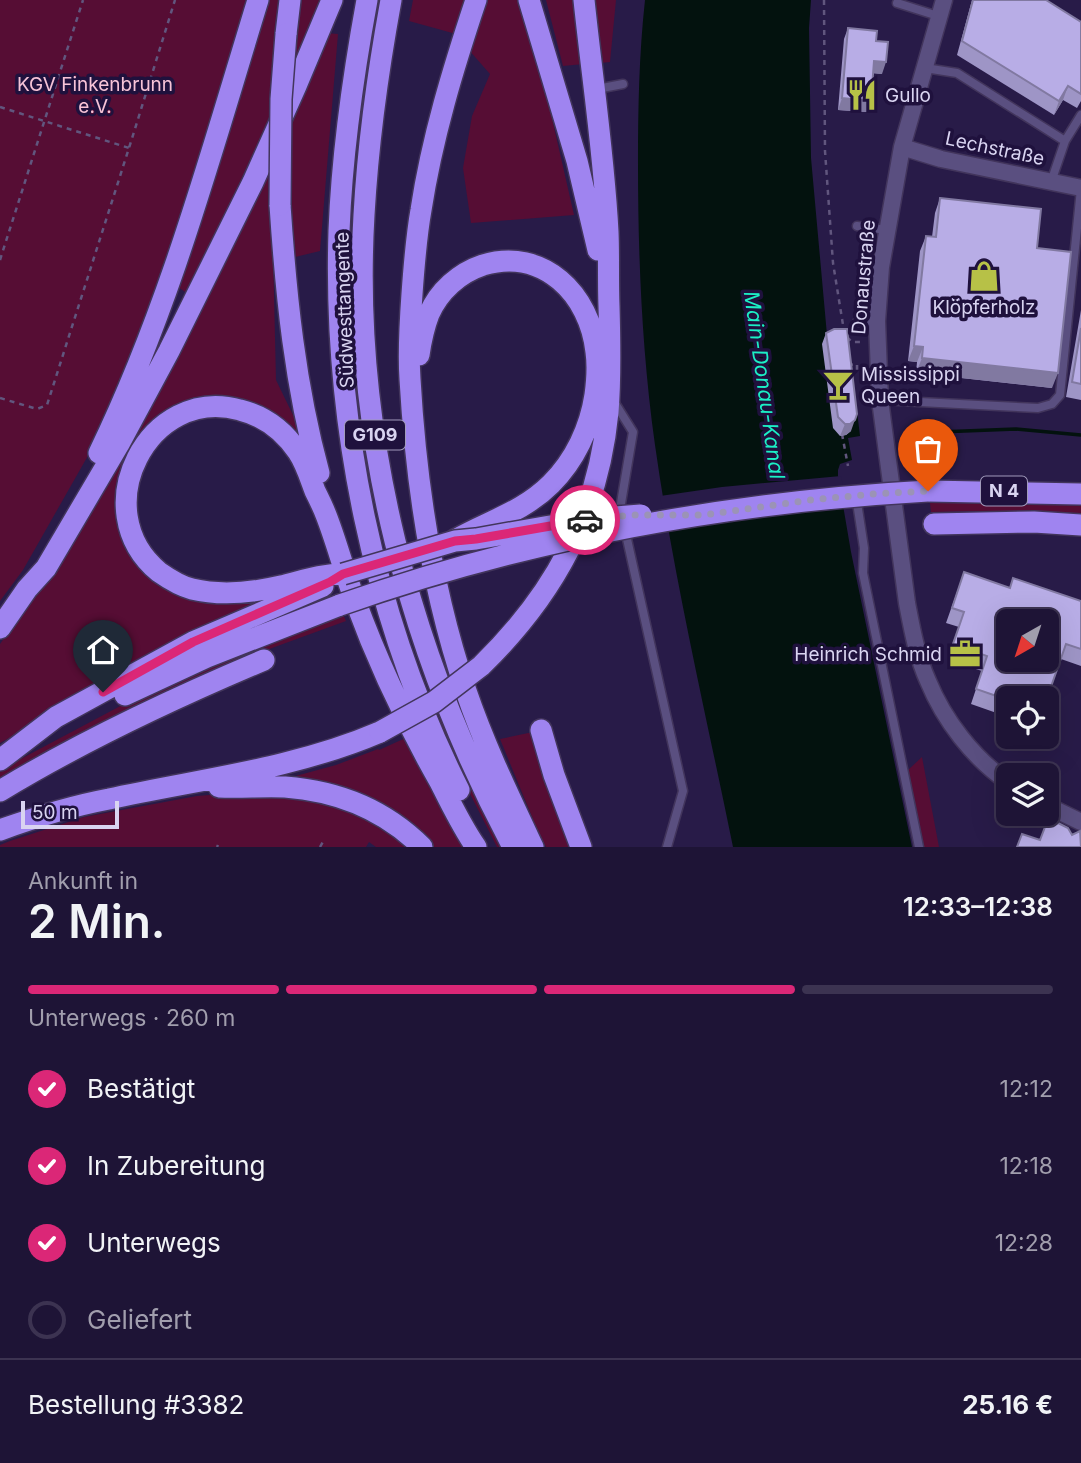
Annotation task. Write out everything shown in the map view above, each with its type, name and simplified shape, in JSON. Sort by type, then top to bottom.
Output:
[{"type":"highway","points":[[27,589],[95,461],[142,357],[180,250],[258,0]]},
{"type":"highway","points":[[290,0],[281,99],[281,205],[286,291],[305,418],[323,487],[327,516]]},
{"type":"highway","points":[[0,628],[27,589],[46,568],[119,444],[169,351],[253,182],[332,0]]},
{"type":"highway","name":"Südwesttangente","points":[[367,0],[346,139],[339,233],[340,327],[352,446],[370,542],[398,641],[431,730],[487,847]]},
{"type":"highway","name":"Südwesttangente","points":[[391,0],[371,132],[363,226],[365,341],[377,452],[392,531],[435,675],[466,751],[513,847]]},
{"type":"highway","points":[[476,0],[442,108],[421,211],[410,332],[410,379],[424,520],[449,635],[467,693],[533,847]]},
{"type":"highway","points":[[529,0],[577,161],[609,307]]},
{"type":"highway","points":[[0,830],[88,803],[277,766],[380,732],[434,702],[481,666],[531,611],[576,536],[599,468],[606,430],[611,358],[608,233],[584,0]]},
{"type":"highway","points":[[413,409],[424,330],[433,306],[449,286],[467,272],[492,263],[521,261],[554,275],[569,288],[591,328],[596,350],[594,404],[575,453],[549,486],[513,513],[472,530],[455,541]]},
{"type":"highway","points":[[476,847],[428,762],[381,666],[344,572],[327,516],[304,461],[288,438],[251,413],[222,407],[198,409],[172,420],[160,429],[137,456],[126,498],[128,521],[138,550],[166,577],[188,588],[222,593],[246,592],[334,577],[455,541],[590,519],[631,515],[703,515]]},
{"type":"highway","name":"N 4","points":[[0,760],[119,698],[207,657],[389,588],[498,557],[703,515],[811,500],[928,491],[1081,494]]},
{"type":"highway","name":"N 4","points":[[934,524],[1034,522],[1081,525]]},
{"type":"highway","points":[[0,760],[56,717],[193,642],[334,577]]},
{"type":"highway","points":[[0,790],[141,715],[264,660]]},
{"type":"highway","points":[[541,730],[554,775],[581,847]]},
{"type":"highway","points":[[178,786],[283,787],[344,797],[381,815],[422,847]]},
{"type":"street","name":"Donaustraße","points":[[944,0],[902,147],[881,267],[877,341],[885,484],[913,631],[928,680],[939,704],[961,737],[996,772]]},
{"type":"street","name":"Lechstraße","points":[[902,147],[941,159],[1081,189]]},
{"type":"street","points":[[1059,811],[1081,822]]},
{"type":"lane","points":[[897,4],[938,16]]},
{"type":"lane","points":[[923,68],[957,73],[1065,141]]},
{"type":"lane","points":[[594,90],[623,85]]},
{"type":"lane","points":[[1051,182],[1065,141],[1081,115]]},
{"type":"lane","points":[[880,400],[1038,408],[1052,404],[1060,395],[1081,189]]},
{"type":"lane","points":[[857,226],[887,230]]},
{"type":"lane","points":[[858,322],[877,321]]},
{"type":"lane","points":[[609,393],[633,432],[620,509],[683,792],[667,847]]},
{"type":"lane","points":[[866,486],[854,488],[864,548],[863,573],[919,847]]},
{"type":"path","points":[[0,260],[83,0]]},
{"type":"path","points":[[0,398],[37,409],[47,405],[175,0]]},
{"type":"path","points":[[824,0],[825,151],[833,263],[845,334],[852,342],[877,341]]},
{"type":"path","points":[[0,107],[129,148]]},
{"type":"path","points":[[845,365],[857,364],[858,372]]},
{"type":"path","points":[[842,433],[848,466]]},
{"type":"path","points":[[320,847],[324,840]]},
{"type":"green space","name":"KGV Finkenbrunn e.V.","points":[[0,0],[249,0],[161,281],[106,424],[23,570],[0,601]]},
{"type":"green space","points":[[264,0],[283,0],[277,13],[271,115],[188,294],[178,287]]},
{"type":"green space","points":[[301,0],[321,0],[291,77]]},
{"type":"green space","points":[[413,0],[467,0],[456,34],[409,21]]},
{"type":"green space","points":[[486,0],[518,0],[551,114],[574,215],[471,223],[463,168],[472,116],[490,74],[468,49]]},
{"type":"green space","points":[[546,0],[577,0],[584,64],[563,66]]},
{"type":"green space","points":[[592,0],[616,0],[610,62],[600,63]]},
{"type":"green space","points":[[325,33],[338,34],[320,251],[291,258],[290,118]]},
{"type":"green space","points":[[271,167],[276,380],[308,446],[198,404],[124,477],[150,572],[271,600],[0,743],[0,644],[27,606],[143,411],[163,387]]},
{"type":"green space","points":[[930,503],[1081,503],[1081,513],[931,512]]},
{"type":"green space","points":[[342,612],[346,621],[272,648],[179,688],[0,781],[0,770],[126,703],[175,679]]},
{"type":"green space","points":[[444,716],[506,847],[497,847],[463,780],[437,721]]},
{"type":"green space","points":[[533,732],[574,847],[546,847],[500,739]]},
{"type":"green space","points":[[410,736],[470,847],[431,847],[292,783],[292,777],[336,765]]},
{"type":"green space","points":[[922,757],[939,847],[924,847],[908,770]]},
{"type":"green space","points":[[235,793],[333,800],[416,847],[376,847],[369,842],[366,847],[0,847],[10,841],[84,817],[197,796]]},
{"type":"water","name":"Main-Donau-Kanal","points":[[645,0],[811,0],[811,158],[827,335],[849,345],[860,436],[848,438],[852,460],[840,464],[838,476],[851,552],[912,847],[733,847],[671,546],[647,375],[640,270],[638,164],[639,82]]},
{"type":"pier","points":[[841,476],[847,507],[666,530],[660,496],[722,487]]},
{"type":"building","points":[[973,0],[1046,0],[1081,22],[1081,94],[1068,86],[1059,101],[962,41]]},
{"type":"building","points":[[848,28],[877,31],[876,41],[888,42],[886,62],[874,61],[871,101],[842,98]]},
{"type":"building","points":[[940,198],[1041,209],[1037,248],[1071,252],[1058,373],[922,358],[923,347],[914,346],[926,236],[936,237]]},
{"type":"building","points":[[1081,328],[1081,384],[1072,382]]},
{"type":"building","name":"Mississippi Queen","points":[[834,329],[847,329],[857,414],[850,424],[845,424],[838,417],[826,333]]},
{"type":"building","points":[[964,572],[1010,588],[1013,578],[1081,601],[1081,649],[1066,644],[1059,664],[1059,609],[996,609],[996,672],[1056,672],[1051,686],[996,686],[996,696],[976,689],[987,656],[953,644],[964,612],[952,608]]},
{"type":"building","points":[[1059,824],[1068,828],[1072,835],[1080,831],[1081,847],[1017,847],[1022,834],[1040,840],[1045,827],[1059,826]]},
{"type":"waterway","points":[[913,433],[1016,429],[1081,435]]},
{"type":"way so far","points":[[585,520],[631,515],[703,515],[811,500],[928,491]]},
{"type":"place","name":"Gullo","points":[[862,95]]},
{"type":"place","name":"Klöpferholz","points":[[984,276]]},
{"type":"place","name":"Mississippi Queen","points":[[838,385]]},
{"type":"place","name":"Heinrich Schmid","points":[[965,654]]},
{"type":"route","points":[[103,692],[193,642],[343,574],[455,541],[585,520]]}]
